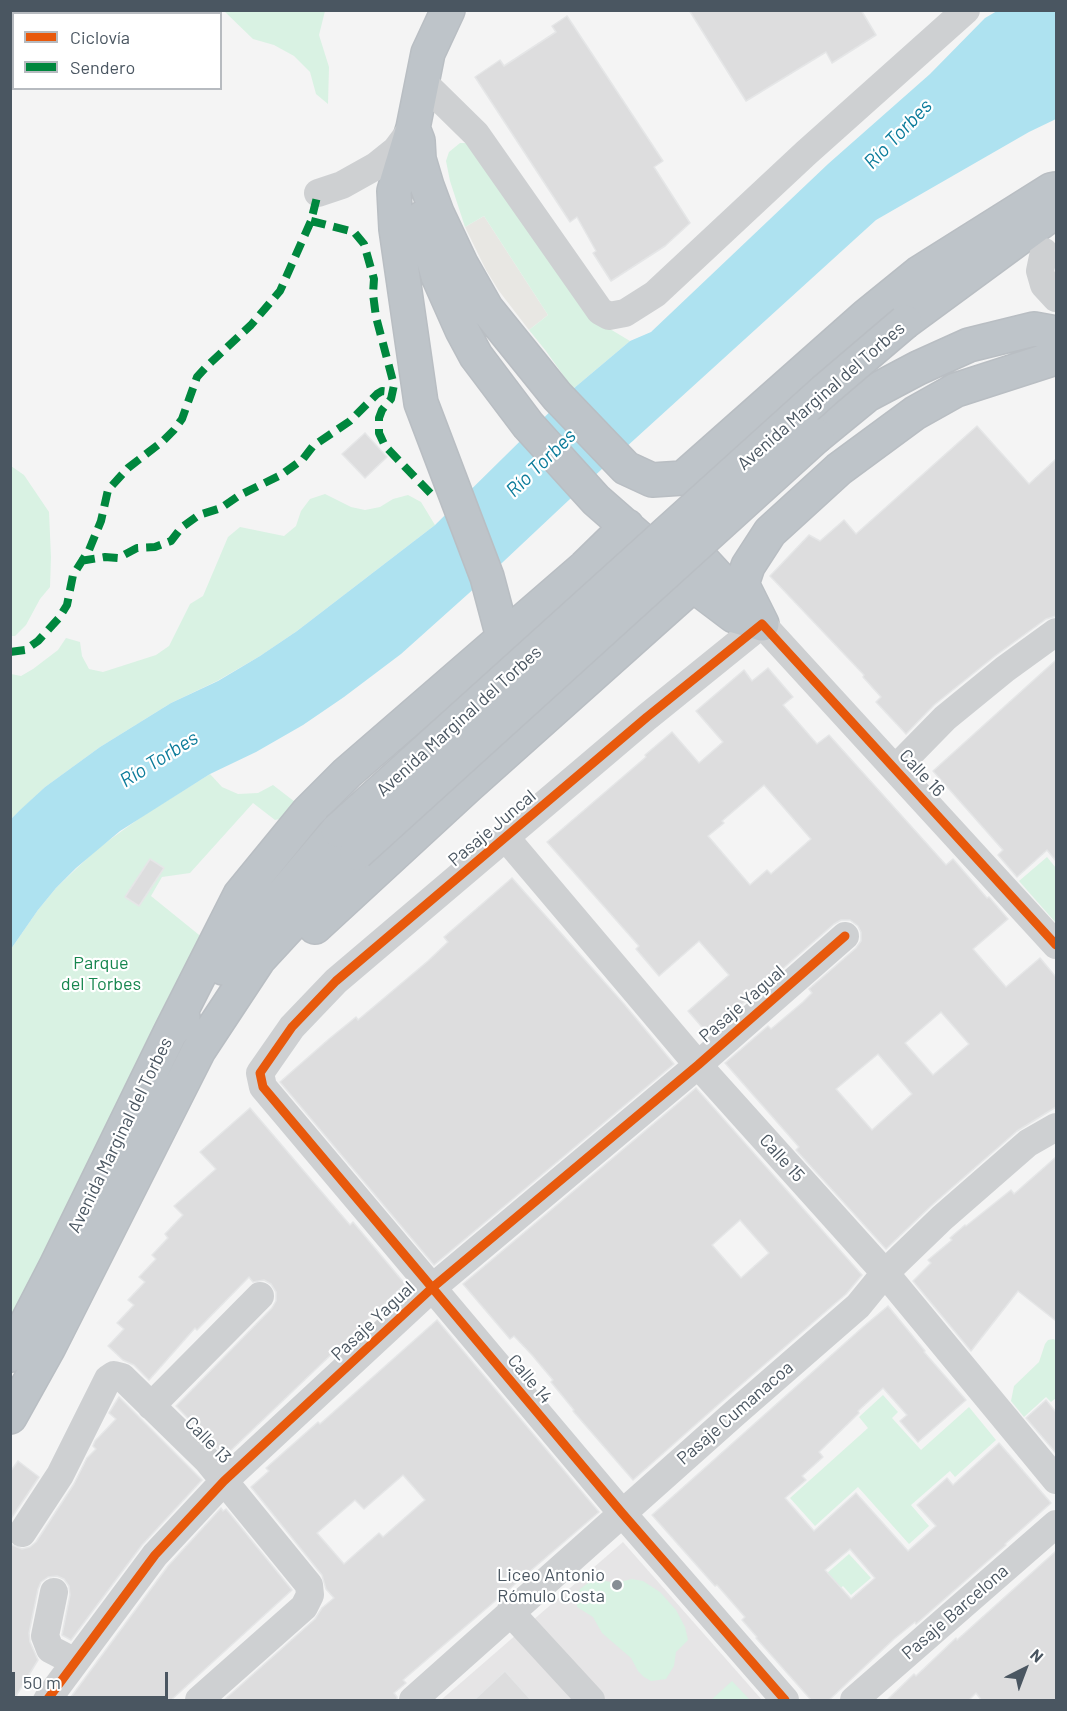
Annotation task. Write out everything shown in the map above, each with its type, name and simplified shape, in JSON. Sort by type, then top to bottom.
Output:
[{"type":"highway","points":[[448,10],[428,53],[412,128],[394,191],[396,229],[421,403],[487,577],[503,637]]},
{"type":"highway","points":[[412,128],[418,141],[420,159],[436,213],[472,286],[486,308],[557,396],[626,468],[652,480],[683,478],[866,316],[919,273],[1056,189]]},
{"type":"highway","points":[[412,128],[411,166],[414,194],[438,276],[476,356],[528,425],[596,500],[693,585],[734,616],[762,624]]},
{"type":"highway","name":"Avenida Marginal del Torbes","points":[[10,1417],[49,1347],[199,1050],[259,959],[348,842],[832,384],[905,322],[1056,211]]},
{"type":"highway","name":"Avenida Marginal del Torbes","points":[[10,1354],[56,1266],[170,1033],[270,910],[867,395],[969,345],[1034,329],[1056,333]]},
{"type":"highway","points":[[762,624],[742,584],[748,566],[770,532],[839,469],[915,413],[956,390],[1048,360],[1056,350]]},
{"type":"highway","points":[[702,462],[706,485],[717,501],[746,525],[770,532]]},
{"type":"highway","points":[[627,526],[679,544],[704,562],[762,624]]},
{"type":"highway","points":[[170,1033],[240,895],[308,812],[347,772],[585,567],[627,526]]},
{"type":"highway","points":[[259,959],[310,931],[693,585]]},
{"type":"street","points":[[423,81],[476,134],[600,311],[609,316],[625,313],[656,294],[806,153],[966,10]]},
{"type":"street","points":[[318,193],[348,182],[376,166],[396,150],[412,128]]},
{"type":"street","points":[[1044,252],[1040,271],[1044,285],[1056,298]]},
{"type":"street","name":"Calle 16","points":[[762,624],[1056,945]]},
{"type":"street","name":"Pasaje Juncal","points":[[260,1073],[292,1027],[336,981],[647,717],[762,624]]},
{"type":"street","points":[[896,768],[945,718],[1005,669],[1056,632]]},
{"type":"street","name":"Calle 15","points":[[506,838],[698,1065],[885,1273],[1056,1480]]},
{"type":"street","name":"Pasaje Yagual","points":[[47,1701],[155,1555],[224,1481],[432,1288],[698,1065],[845,936]]},
{"type":"street","name":"Calle 14","points":[[260,1073],[263,1087],[622,1513],[785,1701]]},
{"type":"street","name":"Pasaje Cumanacoa","points":[[413,1701],[510,1612],[850,1313],[921,1237],[1028,1143],[1056,1126]]},
{"type":"street","points":[[151,1406],[260,1296]]},
{"type":"street","name":"Calle 13","points":[[22,1533],[60,1475],[108,1378],[114,1375],[122,1377],[207,1460],[309,1586],[310,1595],[304,1607],[199,1701]]},
{"type":"street","name":"Pasaje Barcelona","points":[[854,1701],[1056,1524]]},
{"type":"street","points":[[54,1592],[45,1636],[50,1649],[75,1662]]},
{"type":"street","points":[[510,1612],[591,1701]]},
{"type":"shaded area","points":[[484,216],[548,315],[529,330],[499,291],[465,227]]},
{"type":"shaded area","name":"Liceo Antonio Rómulo Costa","points":[[623,1542],[762,1700],[441,1700]]},
{"type":"green space","points":[[224,11],[325,11],[319,35],[329,67],[328,104],[316,94],[310,72],[294,56],[274,45],[253,39]]},
{"type":"green space","points":[[460,143],[467,143],[605,326],[630,341],[573,389],[529,330],[548,315],[484,216],[465,227],[446,161],[449,152]]},
{"type":"green space","points":[[11,466],[24,475],[49,512],[51,557],[50,587],[40,599],[26,625],[15,636],[11,636]]},
{"type":"green space","points":[[325,494],[351,507],[365,510],[380,507],[393,499],[408,495],[421,502],[435,525],[297,631],[260,656],[217,681],[171,703],[100,747],[45,787],[11,819],[11,674],[21,676],[33,669],[58,650],[66,638],[80,642],[82,656],[89,669],[103,672],[156,655],[169,646],[190,604],[203,596],[228,537],[240,527],[284,536],[296,526],[301,511],[310,499]]},
{"type":"green space","name":"Parque del Torbes","points":[[210,774],[222,787],[238,794],[258,793],[273,785],[308,812],[275,820],[253,803],[190,873],[162,877],[151,896],[214,947],[11,1355],[11,949],[56,888],[97,849],[144,815]]},
{"type":"green space","points":[[1047,857],[1056,868],[1056,923],[1019,881]]},
{"type":"green space","points":[[1048,1340],[1056,1340],[1056,1398],[1051,1402],[1046,1397],[1024,1417],[1011,1401],[1014,1386],[1039,1362],[1045,1344]]},
{"type":"green space","points":[[883,1395],[898,1412],[892,1418],[921,1450],[969,1407],[996,1440],[955,1477],[950,1471],[911,1505],[929,1526],[909,1544],[858,1487],[815,1526],[790,1498],[868,1428],[859,1417]]},
{"type":"green space","points":[[849,1554],[871,1578],[851,1595],[843,1586],[825,1602],[811,1587]]},
{"type":"green space","points":[[597,1579],[615,1583],[632,1579],[643,1581],[660,1592],[676,1610],[685,1627],[688,1640],[676,1652],[674,1666],[666,1679],[651,1681],[644,1677],[631,1658],[602,1633],[593,1617],[577,1607],[577,1596],[580,1589]]},
{"type":"green space","points":[[732,1681],[750,1700],[711,1700]]},
{"type":"water","name":"Río Torbes","points":[[997,11],[1056,11],[1056,119],[1029,132],[876,220],[401,654],[303,725],[256,752],[210,774],[120,831],[56,888],[11,949],[11,819],[20,810],[45,787],[100,747],[171,703],[218,681],[297,631],[435,525],[573,389],[630,341],[651,332],[828,164],[930,74],[985,18]]},
{"type":"building","points":[[689,10],[861,10],[876,35],[832,63],[826,52],[746,101]]},
{"type":"building","points":[[567,16],[663,161],[654,167],[690,223],[665,246],[611,281],[593,253],[596,251],[577,217],[570,222],[475,77],[500,60],[504,66],[556,32],[552,26]]},
{"type":"building","points":[[977,426],[1029,484],[1056,459],[1056,616],[1046,619],[995,656],[934,705],[906,734],[876,702],[881,697],[863,677],[864,675],[770,576],[809,535],[820,541],[844,520],[856,534]]},
{"type":"building","points":[[365,433],[387,457],[365,478],[342,454]]},
{"type":"building","points":[[1056,660],[1056,861],[1047,850],[1017,877],[998,855],[1003,850],[933,771]]},
{"type":"building","points":[[768,668],[793,697],[783,705],[817,744],[829,735],[946,865],[953,859],[1008,919],[973,949],[1006,987],[1040,958],[1056,977],[1056,1107],[1017,1131],[931,1206],[886,1249],[796,1150],[799,1147],[725,1063],[768,1026],[771,1029],[803,1002],[812,993],[809,989],[856,948],[861,941],[858,926],[850,920],[841,920],[834,924],[708,1034],[688,1011],[729,975],[699,941],[659,976],[636,949],[639,946],[547,842],[672,732],[699,763],[723,742],[696,711],[744,670],[752,681]],"holes":[[[764,785],[811,839],[771,874],[767,870],[750,885],[708,836]],[[941,1012],[969,1044],[933,1075],[905,1043]],[[878,1054],[912,1094],[872,1130],[836,1089]]]},
{"type":"building","points":[[150,859],[164,868],[139,906],[125,897]]},
{"type":"building","points":[[512,878],[674,1064],[434,1265],[280,1082],[329,1039],[356,1017],[358,1020],[428,961],[448,942],[444,937]]},
{"type":"building","points":[[696,1088],[862,1275],[846,1294],[633,1480],[573,1411],[551,1382],[553,1380],[532,1355],[514,1336],[510,1339],[463,1284]],"holes":[[[740,1220],[769,1253],[741,1278],[712,1245]]]},
{"type":"building","points":[[250,1108],[350,1225],[353,1222],[405,1284],[225,1456],[176,1406],[272,1308],[276,1301],[276,1292],[271,1284],[264,1280],[253,1282],[249,1277],[197,1330],[195,1328],[149,1380],[134,1365],[123,1360],[108,1346],[124,1329],[117,1323],[134,1305],[128,1300],[145,1282],[139,1277],[156,1259],[152,1255],[168,1238],[165,1234],[183,1215],[174,1206],[216,1169],[200,1152]]},
{"type":"building","points":[[1056,1157],[1056,1321],[1018,1291],[971,1351],[913,1281],[931,1263],[928,1260],[952,1240],[950,1238],[1011,1190],[1014,1194]]},
{"type":"building","points":[[888,1306],[966,1400],[918,1442],[900,1421],[907,1415],[883,1388],[819,1452],[823,1457],[802,1476],[806,1480],[785,1498],[814,1531],[856,1493],[908,1551],[936,1526],[917,1505],[947,1478],[953,1485],[999,1443],[1051,1503],[916,1624],[915,1622],[894,1639],[828,1701],[812,1701],[756,1638],[742,1620],[745,1617],[652,1515]],"holes":[[[850,1549],[875,1578],[851,1599],[825,1570]]]},
{"type":"building","points":[[437,1320],[599,1512],[403,1680],[406,1683],[394,1693],[397,1701],[223,1701],[315,1619],[322,1608],[334,1598],[326,1589],[322,1575],[251,1487],[269,1471],[266,1468],[318,1422],[320,1424]],"holes":[[[403,1475],[425,1500],[383,1537],[379,1533],[344,1564],[317,1533],[355,1500],[364,1509]]]},
{"type":"building","points":[[119,1397],[202,1480],[142,1545],[71,1640],[62,1635],[70,1595],[69,1586],[64,1579],[57,1576],[48,1577],[41,1582],[29,1633],[30,1642],[38,1660],[13,1701],[10,1701],[10,1544],[22,1549],[36,1542],[74,1484],[87,1458],[96,1449],[93,1446],[95,1441],[116,1419],[109,1413]]},
{"type":"building","points":[[1046,1400],[1056,1412],[1056,1453],[1026,1418]]},
{"type":"building","points":[[18,1461],[39,1477],[10,1520],[10,1472]]},
{"type":"building","points":[[221,1508],[223,1511],[226,1509],[292,1590],[170,1701],[68,1701],[168,1566]]},
{"type":"building","points":[[1056,1551],[1056,1701],[982,1701],[976,1693],[968,1701],[886,1701],[914,1674],[916,1676]]},
{"type":"building","points":[[505,1671],[532,1701],[473,1701]]},
{"type":"marked path","points":[[10,652],[25,650],[38,641],[59,618],[67,605],[73,575],[89,550],[101,521],[108,490],[128,468],[174,430],[182,419],[197,377],[251,325],[280,291],[311,221],[318,193]]},
{"type":"marked path","points":[[311,221],[354,232],[364,244],[374,279],[376,317],[394,385],[391,399],[379,418],[379,433],[385,446],[433,496]]},
{"type":"marked path","points":[[80,561],[105,557],[118,558],[137,548],[155,547],[171,541],[181,528],[199,515],[221,508],[240,495],[281,475],[303,459],[313,446],[350,421],[377,394],[382,391],[393,392]]},
{"type":"cycle path","points":[[785,1700],[622,1513],[263,1087],[260,1073],[292,1027],[336,981],[647,717],[762,624],[1056,945]]},
{"type":"cycle path","points":[[47,1700],[155,1555],[224,1481],[432,1288],[698,1065],[845,936]]},
{"type":"place","name":"Liceo Antonio Rómulo Costa","points":[[617,1585]]}]
